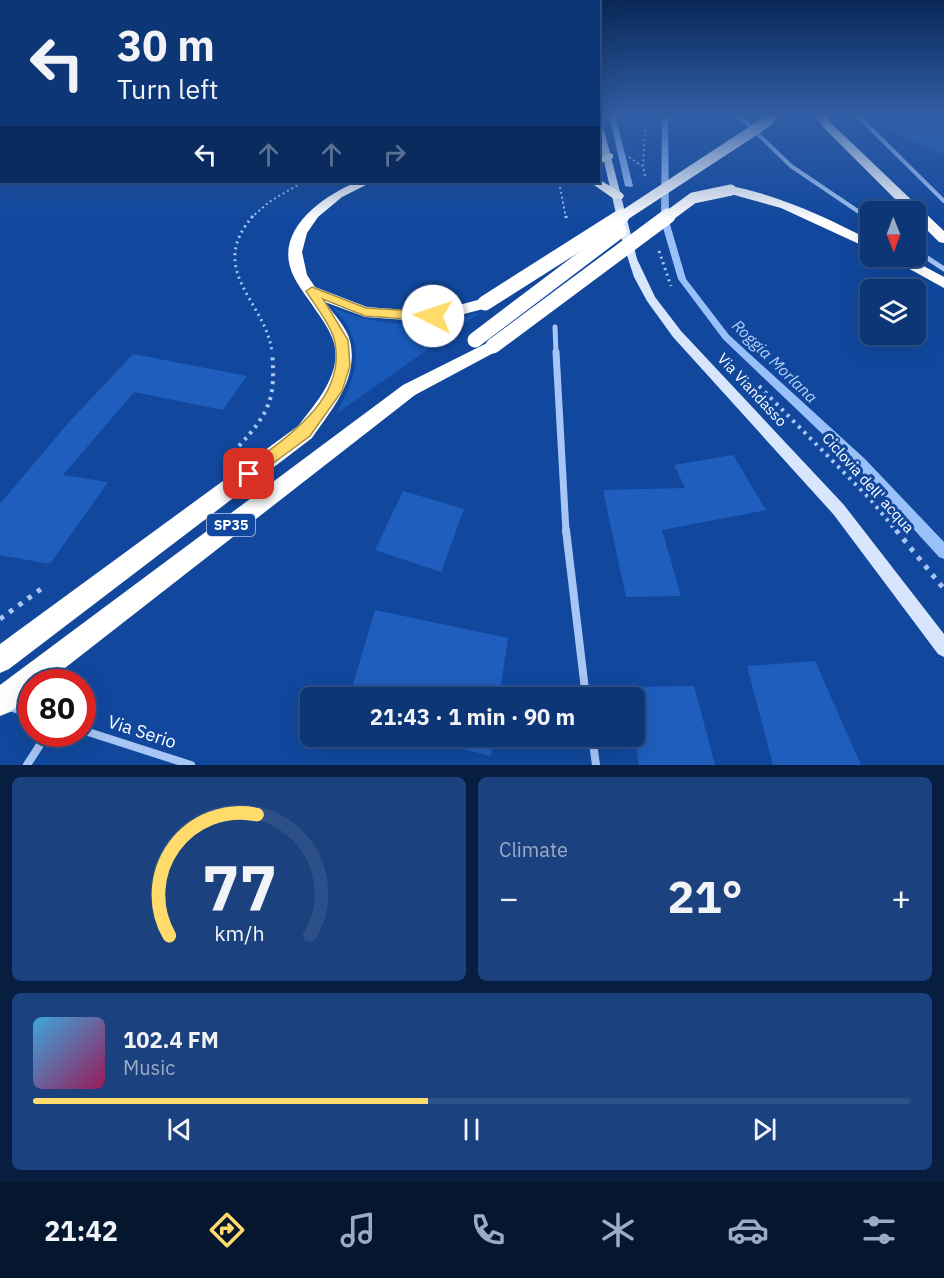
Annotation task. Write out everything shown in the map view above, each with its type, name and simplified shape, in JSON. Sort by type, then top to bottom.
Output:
[{"type":"highway","name":"SP35","points":[[0,703],[726,150]]},
{"type":"highway","points":[[852,150],[944,239]]},
{"type":"highway","points":[[312,291],[365,312],[433,316],[485,303],[713,159]]},
{"type":"highway","points":[[0,660],[305,432],[335,391],[343,366],[342,340],[300,275],[295,252],[300,233],[313,214],[338,194],[364,183]]},
{"type":"highway","points":[[599,183],[618,196]]},
{"type":"highway","points":[[409,390],[493,346],[693,198],[731,190],[757,194],[802,211],[860,240]]},
{"type":"highway","points":[[914,267],[944,282]]},
{"type":"street","points":[[773,150],[790,166],[860,212]]},
{"type":"street","points":[[892,150],[944,201]]},
{"type":"street","name":"Via Viandasso","points":[[602,157],[618,196],[624,233],[639,279],[661,312],[677,334],[839,510],[944,648]]},
{"type":"street","points":[[926,257],[944,269]]},
{"type":"street","points":[[555,327],[565,525],[585,687]]},
{"type":"street","points":[[0,703],[18,709]]},
{"type":"street","name":"Via Serio","points":[[96,734],[192,765]]},
{"type":"street","points":[[27,765],[39,747]]},
{"type":"street","points":[[594,747],[596,765]]},
{"type":"path","points":[[644,150],[643,166],[647,188]]},
{"type":"path","points":[[231,452],[240,445],[268,409],[274,358],[268,330],[244,294],[233,263],[237,238],[253,213],[301,183]]},
{"type":"path","points":[[657,240],[675,294]]},
{"type":"path","name":"Ciclovia dell' acqua","points":[[751,378],[871,500],[944,589]]},
{"type":"path","points":[[0,619],[48,585]]},
{"type":"shaded area","points":[[332,307],[368,319],[406,324],[443,321],[481,312],[336,414],[350,386],[356,359],[351,333]]},
{"type":"building","points":[[133,354],[247,376],[223,410],[134,392],[63,475],[108,482],[50,564],[0,555],[0,504],[69,422]]},
{"type":"building","points":[[733,455],[766,510],[662,530],[681,596],[626,597],[603,490],[685,488],[674,465]]},
{"type":"building","points":[[403,491],[464,509],[441,572],[375,550]]},
{"type":"building","points":[[375,610],[508,638],[501,687],[352,687]]},
{"type":"building","points":[[815,661],[861,765],[773,765],[747,666]]},
{"type":"building","points":[[694,686],[715,765],[639,765],[636,747],[645,747],[645,687],[625,687]]},
{"type":"building","points":[[454,747],[492,747],[491,756]]},
{"type":"waterway","points":[[620,150],[629,186]]},
{"type":"waterway","name":"Roggia Morlana","points":[[665,150],[665,221],[682,279],[726,337],[861,463],[944,552]]},
{"type":"route","points":[[249,474],[305,432],[335,391],[343,366],[342,340],[312,291],[365,312],[433,316]]}]
